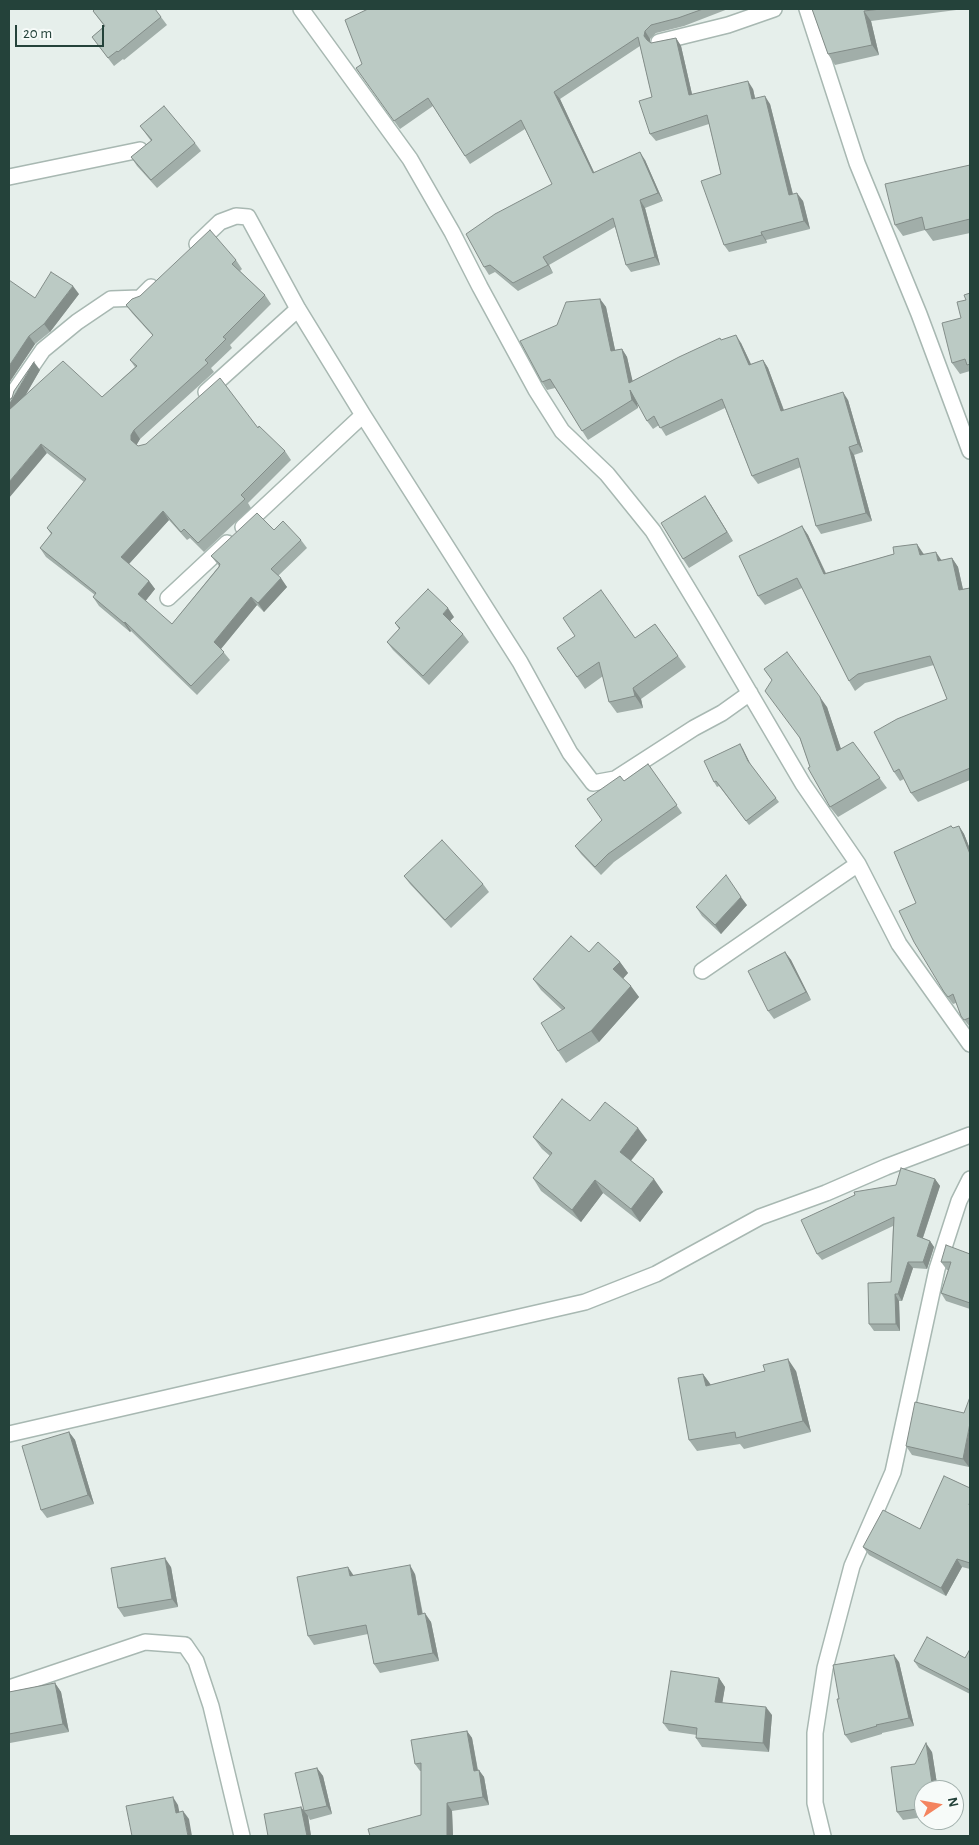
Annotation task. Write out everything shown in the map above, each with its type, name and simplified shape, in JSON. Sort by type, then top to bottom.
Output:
[{"type":"street","points":[[301,9],[410,159],[452,232],[536,390],[562,431],[607,474],[653,531],[803,784],[858,864],[899,944],[970,1044]]},
{"type":"street","points":[[659,42],[728,25],[774,9]]},
{"type":"street","points":[[807,9],[857,163],[919,314],[970,451]]},
{"type":"street","points":[[9,177],[140,150]]},
{"type":"street","points":[[187,253],[220,222],[236,216],[248,217],[298,309],[520,662],[570,753],[593,783],[615,779],[694,728],[722,713],[750,693]]},
{"type":"street","points":[[9,403],[12,395],[43,350],[77,322],[111,299],[140,298],[160,279]]},
{"type":"street","points":[[197,400],[298,309]]},
{"type":"street","points":[[168,598],[363,415]]},
{"type":"street","points":[[702,971],[858,864]]},
{"type":"street","points":[[9,1434],[585,1302],[656,1274],[760,1217],[826,1194],[886,1167],[970,1135]]},
{"type":"street","points":[[823,1836],[815,1802],[815,1732],[825,1668],[852,1566],[893,1472],[937,1269],[959,1201],[970,1179]]},
{"type":"street","points":[[9,1688],[146,1642],[184,1645],[196,1661],[211,1706],[242,1836]]},
{"type":"building","points":[[95,9],[155,9],[161,17],[108,58],[92,37],[105,26],[93,11]]},
{"type":"building","points":[[368,9],[703,9],[651,25],[645,31],[644,36],[651,43],[676,38],[689,95],[748,81],[752,99],[765,96],[789,195],[797,193],[804,221],[761,232],[762,235],[724,245],[701,181],[721,174],[707,115],[650,134],[639,101],[652,97],[638,37],[554,92],[593,173],[640,152],[658,193],[640,200],[655,257],[626,265],[613,218],[543,257],[548,265],[513,283],[490,265],[484,267],[466,234],[495,214],[552,184],[521,120],[465,156],[428,98],[394,121],[356,68],[362,64],[345,20]]},
{"type":"building","points":[[812,9],[881,9],[864,11],[872,45],[828,54]]},
{"type":"building","points":[[164,106],[195,143],[151,180],[131,157],[152,140],[140,126]]},
{"type":"building","points":[[970,165],[970,219],[925,230],[922,217],[895,225],[885,184]]},
{"type":"building","points":[[210,230],[236,260],[232,264],[265,295],[223,337],[226,339],[205,360],[208,363],[134,430],[131,440],[138,446],[146,444],[220,378],[258,428],[259,426],[285,451],[241,495],[245,499],[198,543],[184,529],[181,532],[163,511],[121,557],[149,581],[138,594],[172,624],[219,567],[220,564],[211,556],[257,513],[274,530],[283,521],[301,540],[271,569],[281,578],[258,603],[251,597],[214,642],[224,652],[191,686],[125,622],[93,597],[96,593],[40,548],[52,533],[47,528],[86,479],[41,444],[9,482],[9,410],[63,361],[102,397],[137,366],[130,360],[153,335],[126,305],[132,299],[140,296]]},
{"type":"building","points":[[51,272],[73,286],[44,324],[29,336],[9,366],[9,280],[35,298]]},
{"type":"building","points":[[970,293],[970,364],[967,365],[965,359],[952,363],[942,323],[961,318],[957,302],[966,300],[964,295]]},
{"type":"building","points":[[600,299],[611,351],[622,349],[629,383],[720,338],[721,340],[736,335],[749,365],[763,360],[781,411],[843,392],[858,444],[849,447],[866,513],[816,526],[798,458],[752,476],[722,399],[660,428],[654,416],[647,421],[630,390],[632,400],[582,431],[550,379],[542,382],[520,341],[557,325],[566,302]]},
{"type":"building","points":[[34,362],[9,405],[9,400],[12,398],[14,391]]},
{"type":"building","points":[[705,496],[727,532],[683,559],[661,523]]},
{"type":"building","points":[[802,526],[824,574],[894,554],[893,547],[917,544],[920,555],[936,552],[938,561],[952,558],[959,590],[970,588],[970,768],[911,793],[899,769],[894,772],[874,732],[897,719],[947,699],[930,656],[858,674],[849,681],[797,578],[758,596],[739,556]]},
{"type":"building","points":[[428,589],[448,608],[443,614],[463,634],[423,676],[387,642],[400,628],[395,623]]},
{"type":"building","points":[[601,590],[635,638],[655,624],[678,656],[633,688],[635,696],[609,702],[599,662],[577,677],[557,648],[575,636],[563,618]]},
{"type":"building","points":[[787,652],[820,697],[837,751],[853,742],[880,778],[830,807],[808,768],[810,767],[800,738],[765,691],[772,680],[764,669]]},
{"type":"building","points":[[740,744],[748,761],[776,798],[746,821],[716,781],[714,782],[704,761]]},
{"type":"building","points":[[648,764],[677,805],[608,854],[595,867],[575,846],[602,820],[587,799],[620,776],[624,781]]},
{"type":"building","points":[[951,826],[953,828],[959,826],[970,854],[970,1021],[969,1018],[964,1020],[961,1016],[953,994],[948,997],[944,992],[914,942],[899,911],[916,903],[894,852]]},
{"type":"building","points":[[442,840],[483,884],[445,920],[404,876]]},
{"type":"building","points":[[726,875],[741,897],[715,925],[696,907]]},
{"type":"building","points":[[571,936],[589,952],[598,942],[620,962],[613,969],[631,986],[591,1031],[558,1051],[541,1023],[565,1008],[533,979]]},
{"type":"building","points":[[785,952],[806,992],[768,1011],[748,971]]},
{"type":"building","points":[[562,1099],[590,1121],[605,1102],[638,1128],[620,1152],[654,1179],[631,1209],[595,1180],[572,1210],[533,1178],[552,1153],[533,1137]]},
{"type":"building","points":[[901,1168],[935,1179],[917,1236],[930,1241],[923,1262],[908,1262],[898,1294],[895,1294],[896,1324],[869,1324],[868,1283],[891,1282],[894,1217],[817,1254],[801,1220],[855,1195],[854,1192],[896,1185]]},
{"type":"building","points":[[946,1245],[970,1254],[970,1303],[941,1293],[951,1262],[941,1262]]},
{"type":"building","points":[[788,1359],[803,1421],[736,1438],[735,1432],[689,1440],[678,1378],[703,1374],[706,1386],[765,1371],[763,1365]]},
{"type":"building","points":[[970,1397],[970,1423],[963,1459],[906,1446],[915,1402],[964,1413]]},
{"type":"building","points":[[69,1432],[88,1495],[41,1510],[22,1446]]},
{"type":"building","points":[[944,1476],[970,1488],[970,1563],[957,1559],[941,1588],[863,1547],[883,1510],[920,1529]]},
{"type":"building","points":[[165,1558],[172,1599],[118,1608],[111,1568]]},
{"type":"building","points":[[410,1565],[418,1615],[425,1613],[433,1653],[374,1664],[366,1625],[308,1636],[297,1577],[348,1567],[350,1576]]},
{"type":"building","points":[[927,1637],[965,1658],[970,1649],[970,1690],[914,1661]]},
{"type":"building","points":[[894,1655],[909,1718],[876,1725],[845,1735],[837,1699],[839,1699],[833,1665]]},
{"type":"building","points":[[671,1671],[719,1678],[715,1702],[766,1707],[763,1743],[696,1738],[697,1728],[663,1723]]},
{"type":"building","points":[[55,1683],[63,1724],[9,1734],[9,1692]]},
{"type":"building","points":[[467,1731],[474,1771],[479,1770],[483,1797],[447,1803],[447,1836],[370,1836],[368,1829],[421,1815],[421,1763],[415,1764],[411,1740]]},
{"type":"building","points":[[926,1743],[932,1780],[914,1780],[914,1809],[897,1812],[891,1767],[915,1764]]},
{"type":"building","points":[[317,1768],[327,1806],[304,1811],[295,1773]]},
{"type":"building","points":[[173,1797],[176,1813],[183,1811],[188,1836],[132,1836],[126,1806]]},
{"type":"building","points":[[301,1807],[307,1836],[268,1836],[264,1814]]}]
